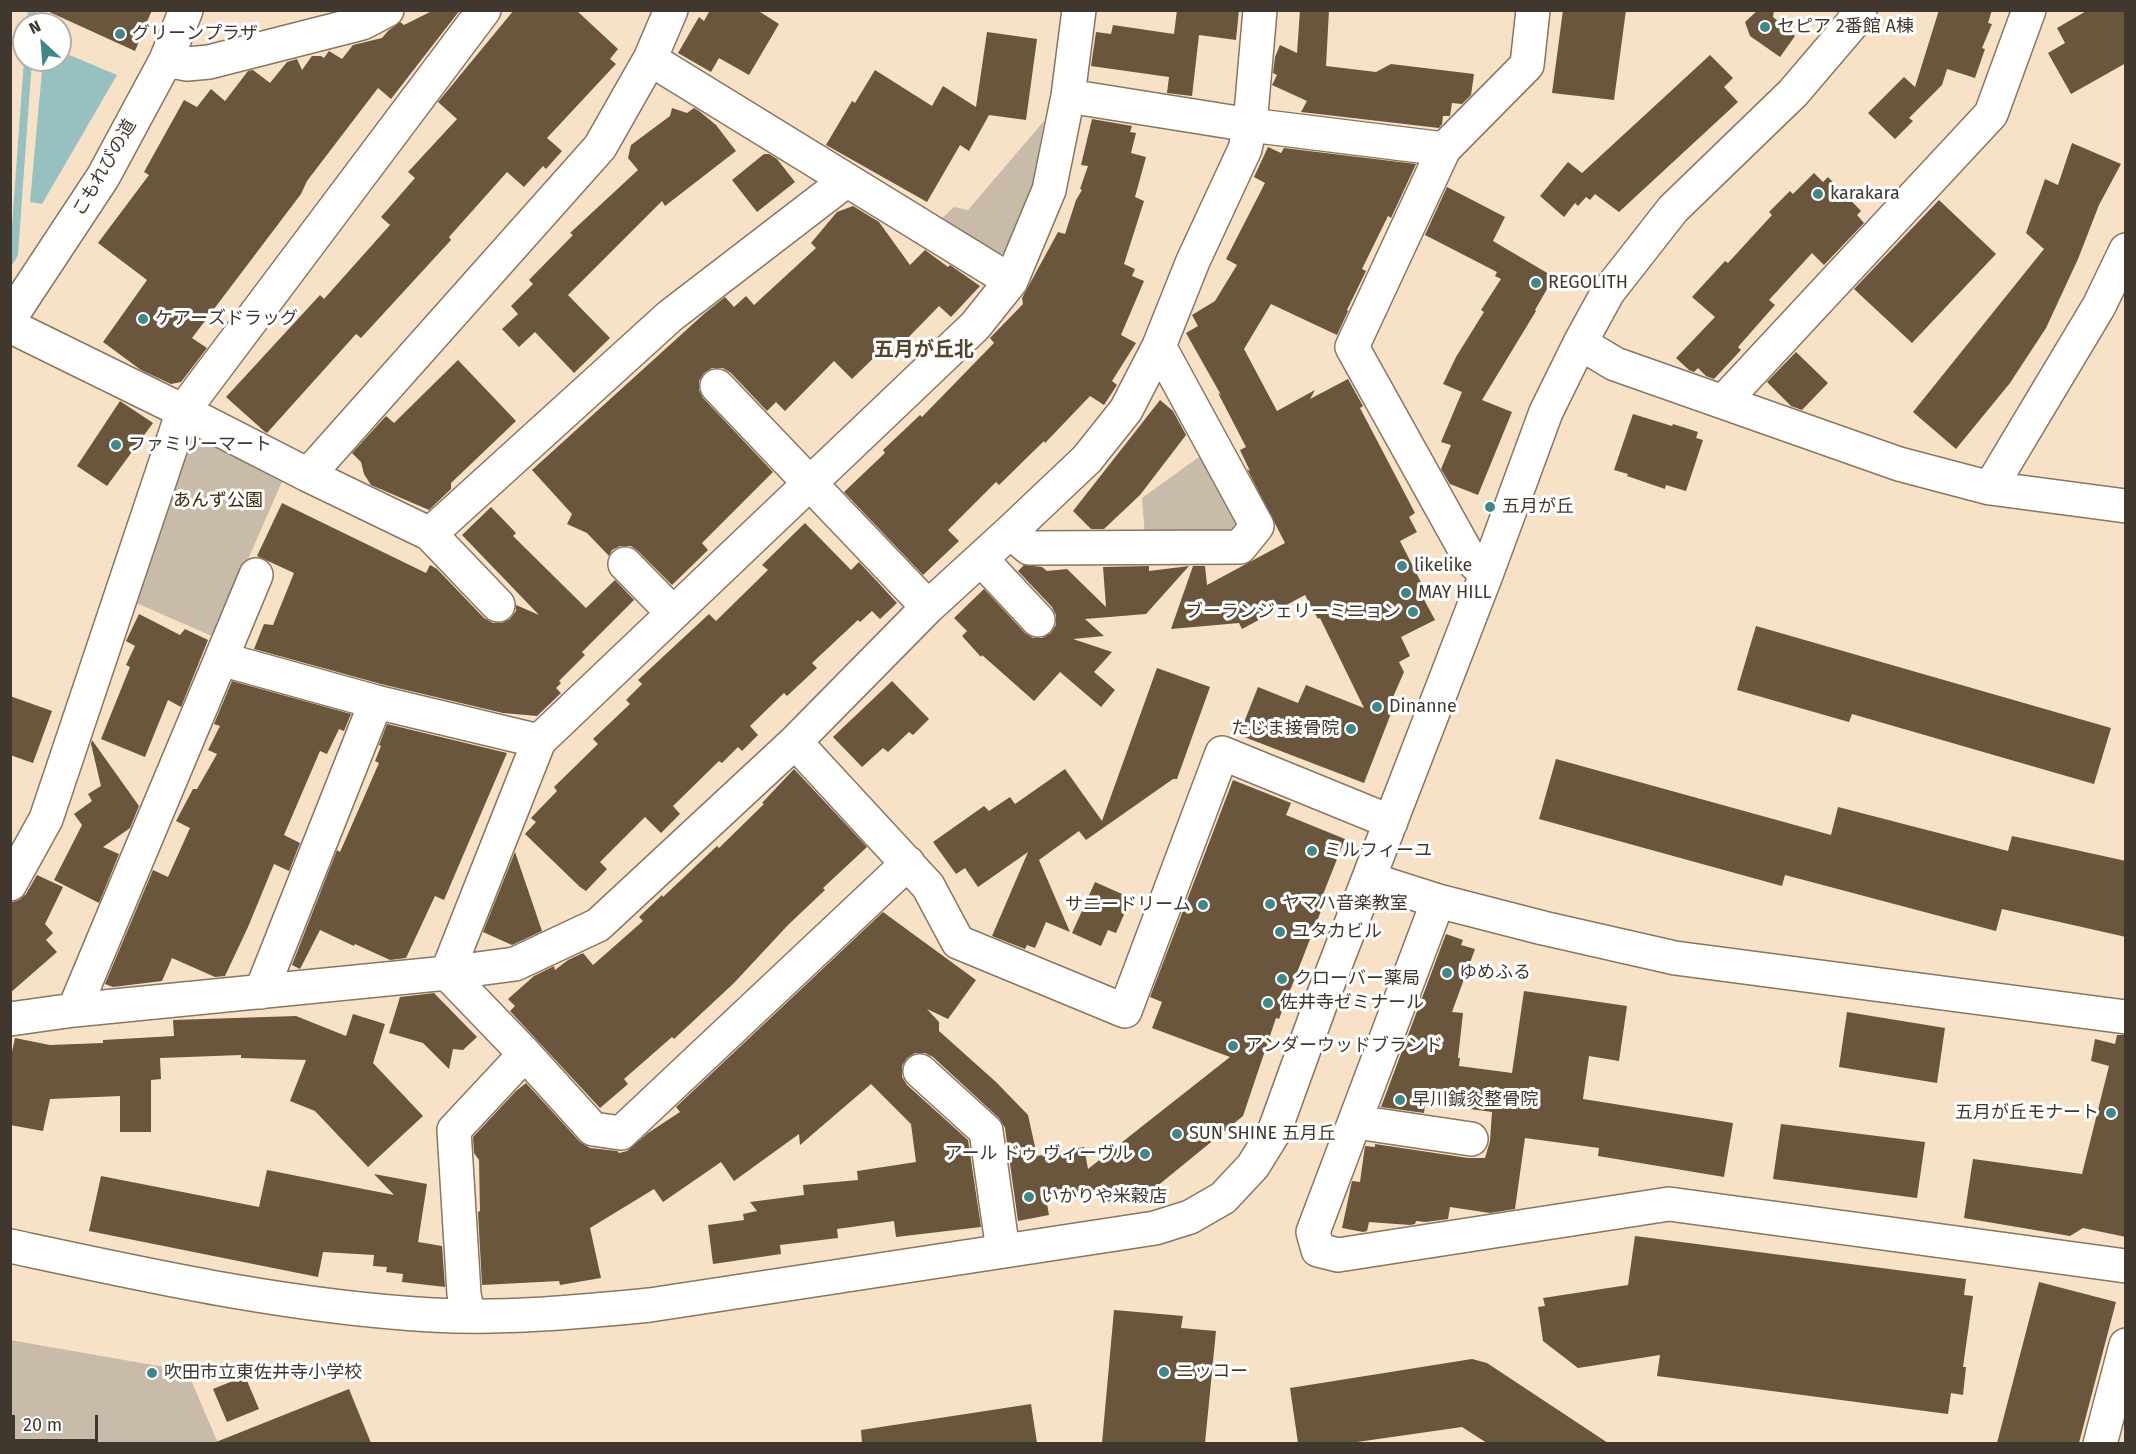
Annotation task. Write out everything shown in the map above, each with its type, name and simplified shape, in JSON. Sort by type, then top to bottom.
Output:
[{"type":"street","name":"こもれびの道","points":[[10,318],[103,177],[166,60],[186,10]]},
{"type":"street","points":[[166,60],[187,64],[209,62],[362,23],[387,10]]},
{"type":"street","points":[[10,884],[46,819],[183,411],[484,10]]},
{"type":"street","points":[[308,475],[600,147],[650,59],[671,10]]},
{"type":"street","points":[[447,973],[539,741],[975,326],[1011,281],[1049,190],[1068,96],[1079,10]]},
{"type":"street","points":[[10,1019],[74,1010],[447,973],[515,964],[598,925],[795,742],[928,607],[1087,459],[1126,410],[1158,346],[1193,261],[1245,149],[1250,125],[1260,10]]},
{"type":"street","points":[[1486,574],[1469,557],[1352,347],[1444,148],[1527,65],[1533,10]]},
{"type":"street","points":[[10,1246],[232,1292],[333,1306],[432,1315],[570,1313],[650,1305],[1155,1228],[1191,1216],[1223,1198],[1253,1166],[1274,1132],[1324,994],[1546,412],[1580,343],[1608,292],[1674,209],[1793,93],[1851,25],[1860,10]]},
{"type":"street","points":[[1723,402],[1991,114],[2029,10]]},
{"type":"street","points":[[650,59],[1011,281]]},
{"type":"street","points":[[1068,96],[1250,125],[1444,148]]},
{"type":"street","points":[[430,534],[670,316],[847,180]]},
{"type":"street","points":[[1990,488],[2112,308],[2126,250]]},
{"type":"street","points":[[10,326],[430,534],[498,605]]},
{"type":"street","points":[[1580,343],[1615,364],[1899,464],[1990,488],[2126,506]]},
{"type":"street","points":[[1010,532],[1029,548],[1240,548],[1257,526],[1158,346]]},
{"type":"street","points":[[717,386],[928,607]]},
{"type":"street","points":[[981,559],[1038,620]]},
{"type":"street","points":[[625,564],[673,613]]},
{"type":"street","points":[[74,1010],[256,575]]},
{"type":"street","points":[[221,659],[376,702],[539,741]]},
{"type":"street","points":[[261,992],[376,702]]},
{"type":"street","points":[[795,742],[928,886],[958,942],[1125,1011],[1222,753],[1391,822]]},
{"type":"street","points":[[447,973],[593,1129],[621,1133],[908,863]]},
{"type":"street","points":[[1369,879],[1438,901],[1675,958],[2126,1017]]},
{"type":"street","points":[[1438,901],[1313,1232],[1318,1250],[1338,1255],[1669,1204],[2126,1266]]},
{"type":"street","points":[[468,1315],[464,1294],[454,1131],[525,1054]]},
{"type":"street","points":[[920,1071],[969,1099],[986,1131],[1003,1251]]},
{"type":"street","points":[[1356,1122],[1472,1139]]},
{"type":"street","points":[[2100,1443],[2126,1344]]},
{"type":"green space","points":[[1044,121],[1030,204],[1009,252],[993,255],[938,222],[954,207],[968,210]]},
{"type":"green space","name":"あんず公園","points":[[199,435],[284,477],[214,637],[134,602],[184,441]]},
{"type":"green space","points":[[1210,449],[1249,521],[1237,536],[1145,536],[1142,498]]},
{"type":"green space","points":[[10,1340],[187,1371],[218,1443],[11,1443]]},
{"type":"water","points":[[72,56],[117,75],[42,204],[30,202],[42,72],[72,72]]},
{"type":"building","name":"グリーンプラザ","points":[[45,10],[152,10],[135,51],[72,22],[72,12]]},
{"type":"building","points":[[434,10],[460,10],[391,99],[378,88],[307,181],[301,194],[192,338],[207,348],[181,382],[171,384],[141,370],[103,342],[147,280],[98,243],[149,175],[144,172],[184,100],[197,107],[211,89],[225,101],[248,71],[253,70],[270,83],[287,62],[297,59],[302,70],[312,56],[324,58],[329,51],[342,59],[353,45],[382,38],[400,22],[404,25]]},
{"type":"building","points":[[514,10],[576,10],[618,49],[610,59],[616,64],[547,138],[562,151],[546,169],[543,166],[524,187],[507,172],[449,237],[451,240],[361,338],[356,334],[267,433],[226,397],[320,295],[324,299],[390,225],[381,217],[415,178],[408,172],[457,119],[438,102]]},
{"type":"building","points":[[710,10],[757,10],[779,24],[749,75],[719,58],[711,72],[678,53],[699,17],[704,21]]},
{"type":"building","points":[[1177,10],[1239,10],[1236,40],[1199,35],[1192,96],[1167,93],[1169,77],[1091,66],[1096,32],[1111,34],[1113,25],[1174,34]]},
{"type":"building","points":[[1300,10],[1329,10],[1326,66],[1376,72],[1391,64],[1474,74],[1471,95],[1462,104],[1452,103],[1450,116],[1443,116],[1439,128],[1301,112],[1307,101],[1272,85],[1277,75],[1273,73],[1275,57],[1280,45],[1297,53]]},
{"type":"building","points":[[1563,10],[1626,10],[1614,100],[1552,93]]},
{"type":"building","name":"セピア 2番館 A棟","points":[[1758,10],[1774,10],[1773,17],[1795,36],[1780,57],[1750,36],[1745,22]]},
{"type":"building","points":[[1939,10],[1992,10],[1988,23],[1992,24],[1982,48],[1985,49],[1975,78],[1947,69],[1942,85],[1909,118],[1913,121],[1895,139],[1868,113],[1904,77],[1915,87]]},
{"type":"building","points":[[2088,10],[2126,10],[2126,63],[2071,94],[2048,53],[2065,43],[2057,28]]},
{"type":"building","points":[[987,32],[1037,39],[1026,120],[989,115],[969,151],[960,145],[927,202],[826,145],[852,101],[855,103],[875,70],[932,106],[943,86],[976,107]]},
{"type":"building","points":[[1710,55],[1733,78],[1724,87],[1738,102],[1619,212],[1595,194],[1590,200],[1586,197],[1578,206],[1575,203],[1564,217],[1540,196],[1568,162],[1582,173]]},
{"type":"building","points":[[672,108],[687,113],[694,108],[699,111],[716,125],[736,151],[665,206],[662,201],[568,295],[610,338],[574,373],[535,332],[519,347],[502,329],[518,314],[511,306],[533,284],[529,280],[573,235],[570,233],[638,170],[628,158],[631,145],[670,116]]},
{"type":"building","points":[[1092,119],[1132,126],[1130,132],[1136,133],[1131,153],[1146,157],[1135,197],[1144,201],[1124,264],[1135,269],[1132,276],[1144,281],[1121,335],[1136,343],[1112,381],[1117,385],[1104,405],[1090,396],[1045,443],[1044,441],[999,485],[996,482],[948,530],[959,541],[923,575],[844,492],[885,453],[883,450],[920,415],[922,417],[994,343],[990,338],[1023,304],[1022,298],[1058,232],[1065,234],[1076,200],[1082,190],[1080,189],[1088,166],[1081,165]]},
{"type":"building","points":[[2072,143],[2121,164],[2099,205],[2078,259],[2046,328],[2010,383],[1956,449],[1913,412],[2044,249],[2026,233],[2045,179],[2058,185]]},
{"type":"building","points":[[1268,147],[1281,153],[1284,148],[1416,164],[1391,218],[1388,216],[1362,269],[1366,271],[1337,335],[1271,304],[1244,349],[1277,411],[1315,390],[1310,399],[1348,379],[1363,406],[1360,408],[1415,513],[1409,517],[1417,532],[1400,541],[1426,592],[1421,594],[1435,620],[1401,637],[1410,656],[1399,662],[1404,672],[1393,697],[1397,698],[1364,783],[1239,735],[1258,687],[1298,703],[1306,685],[1364,708],[1320,618],[1318,619],[1305,595],[1242,629],[1239,623],[1171,629],[1193,566],[1205,566],[1207,585],[1285,543],[1247,469],[1250,471],[1240,450],[1246,447],[1218,393],[1221,395],[1186,333],[1198,326],[1192,315],[1215,301],[1237,265],[1226,259],[1265,183],[1254,177]]},
{"type":"building","points":[[764,154],[777,159],[795,182],[757,212],[732,180]]},
{"type":"building","points":[[1814,173],[1823,182],[1828,177],[1861,211],[1857,215],[1864,223],[1824,265],[1812,253],[1769,300],[1775,305],[1738,347],[1741,350],[1714,379],[1706,376],[1698,368],[1694,372],[1689,370],[1676,358],[1715,317],[1692,297],[1725,261],[1728,263],[1772,215],[1769,212],[1790,191],[1793,194]]},
{"type":"building","points":[[1447,187],[1505,217],[1493,241],[1554,277],[1482,400],[1512,412],[1478,495],[1450,484],[1441,469],[1451,445],[1441,442],[1462,392],[1443,384],[1456,357],[1484,312],[1481,310],[1501,279],[1495,276],[1497,272],[1425,235]]},
{"type":"building","points":[[1939,200],[1996,254],[1912,343],[1854,289]]},
{"type":"building","points":[[853,206],[879,222],[910,265],[925,250],[980,286],[951,317],[939,306],[900,346],[893,339],[852,379],[834,361],[785,411],[776,402],[767,411],[731,373],[723,368],[712,368],[704,373],[699,381],[699,390],[703,398],[773,472],[702,543],[708,550],[672,585],[631,546],[620,546],[612,550],[609,556],[587,533],[567,524],[572,514],[532,470],[725,297],[734,307],[746,296],[754,305],[816,248],[811,243],[837,212]]},
{"type":"building","points":[[1796,352],[1828,383],[1802,410],[1791,406],[1767,382]]},
{"type":"building","points":[[458,360],[516,421],[451,483],[451,489],[429,510],[371,485],[364,474],[361,462],[352,453],[386,416],[394,423]]},
{"type":"building","points":[[1160,400],[1173,411],[1186,435],[1140,495],[1104,529],[1091,529],[1073,511]]},
{"type":"building","name":"ファミリーマート","points":[[120,401],[153,423],[107,486],[77,466]]},
{"type":"building","points":[[1633,414],[1698,432],[1696,438],[1703,440],[1686,491],[1666,485],[1665,489],[1614,470]]},
{"type":"building","points":[[282,503],[426,573],[430,565],[437,569],[484,618],[493,623],[502,623],[510,619],[516,611],[516,605],[539,615],[462,535],[491,507],[516,533],[513,536],[586,608],[615,580],[634,600],[582,652],[585,655],[559,681],[561,683],[556,688],[561,693],[537,716],[503,713],[381,684],[254,649],[264,624],[273,625],[294,573],[257,556]]},
{"type":"building","points":[[805,523],[851,570],[859,562],[897,603],[880,619],[872,611],[860,622],[858,620],[812,663],[817,668],[787,696],[784,693],[750,726],[758,735],[742,751],[738,747],[722,763],[719,761],[673,806],[680,814],[661,833],[645,817],[600,862],[607,869],[586,891],[525,834],[536,822],[531,818],[557,791],[554,787],[598,744],[593,739],[630,704],[626,700],[642,684],[638,680],[709,614],[716,621],[768,570],[762,565]]},
{"type":"building","points":[[1024,565],[1042,567],[1047,571],[1067,569],[1106,607],[1103,567],[1149,566],[1149,571],[1189,566],[1146,614],[1085,619],[1104,636],[1073,639],[1112,652],[1094,672],[1115,690],[1101,707],[1060,672],[1034,701],[982,655],[981,657],[962,636],[967,631],[954,618],[984,589],[1025,633],[1033,638],[1042,638],[1051,633],[1056,625],[1056,615],[1052,607],[1018,571]]},
{"type":"building","points":[[139,614],[180,635],[185,629],[208,640],[181,707],[168,700],[145,757],[101,739],[130,667],[126,665],[135,646],[126,641]]},
{"type":"building","points":[[1756,626],[2111,728],[2094,784],[1852,714],[1849,722],[1737,690]]},
{"type":"building","points":[[1157,668],[1210,687],[1177,779],[1173,779],[1086,840],[1079,831],[1039,860],[1070,932],[1046,922],[1035,948],[1027,945],[1025,949],[992,936],[1028,852],[978,887],[965,868],[956,874],[933,842],[984,806],[989,811],[1010,797],[1015,804],[1065,769],[1102,821]]},
{"type":"building","points":[[232,681],[351,714],[344,731],[339,729],[327,754],[320,751],[284,835],[300,843],[289,871],[274,864],[225,976],[215,977],[172,958],[162,981],[113,987],[105,984],[153,870],[168,877],[190,828],[176,821],[193,789],[197,789],[217,754],[208,750],[220,726],[214,724]]},
{"type":"building","points":[[892,681],[929,719],[913,735],[909,732],[888,752],[883,748],[862,767],[833,737]]},
{"type":"building","points":[[10,696],[52,711],[33,763],[10,755]]},
{"type":"building","points":[[387,724],[507,753],[444,900],[435,896],[406,958],[390,960],[320,930],[300,969],[292,965],[337,850],[340,852],[379,763],[375,761]]},
{"type":"building","points":[[92,740],[139,806],[130,828],[103,847],[119,854],[99,903],[54,880],[82,825],[74,814],[92,801],[88,794],[101,786]]},
{"type":"building","points":[[1556,759],[1831,835],[1838,807],[2008,851],[2012,836],[2126,861],[2126,937],[2002,909],[1996,931],[1785,875],[1782,886],[1539,819]]},
{"type":"building","points":[[794,769],[867,847],[823,888],[825,890],[788,925],[734,983],[674,1039],[672,1037],[624,1079],[628,1084],[600,1108],[510,1011],[515,1006],[508,999],[534,976],[554,966],[555,970],[568,960],[583,953],[593,965],[643,921],[639,917],[662,895],[663,897],[717,846],[719,848],[764,804],[762,803]]},
{"type":"building","points":[[1233,780],[1291,803],[1286,815],[1345,839],[1322,897],[1326,898],[1279,1019],[1276,1018],[1243,1116],[1145,1196],[1105,1202],[1102,1189],[1046,1198],[1049,1215],[1018,1221],[1005,1128],[999,1118],[933,1057],[925,1053],[915,1053],[907,1058],[902,1066],[902,1077],[907,1085],[968,1140],[981,1227],[896,1237],[894,1221],[837,1229],[838,1238],[780,1245],[781,1254],[713,1264],[708,1225],[744,1220],[743,1214],[757,1211],[750,1202],[804,1195],[803,1185],[858,1180],[857,1171],[916,1162],[911,1124],[871,1084],[800,1145],[799,1134],[734,1181],[721,1162],[663,1202],[654,1189],[590,1228],[601,1278],[560,1285],[559,1281],[482,1285],[478,1212],[480,1211],[479,1160],[474,1153],[473,1137],[516,1091],[526,1083],[580,1142],[590,1148],[619,1153],[627,1151],[648,1133],[680,1112],[676,1107],[883,912],[976,980],[948,1019],[927,1009],[939,1022],[939,1031],[996,1082],[1028,1115],[1037,1156],[1084,1147],[1088,1169],[1230,1057],[1152,1028],[1162,1002],[1150,997]]},
{"type":"building","points":[[515,852],[542,931],[512,945],[483,932]]},
{"type":"building","points":[[37,875],[63,887],[45,924],[53,933],[46,940],[57,952],[10,993],[10,903],[26,894]]},
{"type":"building","points":[[1095,882],[1131,898],[1116,933],[1108,930],[1101,946],[1072,933]]},
{"type":"building","points":[[1446,934],[1463,940],[1461,945],[1475,949],[1452,1012],[1463,1013],[1459,1066],[1512,1073],[1524,991],[1627,1006],[1619,1061],[1589,1056],[1583,1099],[1733,1123],[1724,1177],[1598,1156],[1599,1148],[1525,1138],[1515,1209],[1490,1213],[1450,1207],[1448,1219],[1416,1221],[1415,1224],[1410,1225],[1369,1222],[1367,1231],[1363,1232],[1342,1228],[1352,1181],[1360,1182],[1365,1146],[1375,1147],[1375,1144],[1468,1158],[1485,1158],[1490,1141],[1492,1112],[1425,1103],[1424,1113],[1381,1107]]},
{"type":"building","points":[[434,993],[477,1037],[463,1050],[453,1049],[449,1069],[423,1043],[389,1033],[400,997]]},
{"type":"building","points":[[1847,1012],[1945,1028],[1937,1083],[1839,1067]]},
{"type":"building","points":[[353,1014],[385,1024],[373,1063],[423,1116],[368,1167],[315,1111],[290,1101],[306,1060],[241,1058],[241,1055],[160,1058],[161,1079],[151,1080],[151,1132],[120,1132],[120,1096],[50,1099],[43,1131],[10,1125],[10,1061],[15,1038],[50,1045],[103,1043],[103,1040],[174,1036],[173,1020],[296,1016],[346,1036]]},
{"type":"building","name":"五月が丘モナート","points":[[2117,1035],[2126,1035],[2126,1237],[2083,1228],[2070,1236],[1964,1218],[1973,1159],[2082,1174],[2109,1066],[2091,1061],[2095,1039],[2115,1044]]},
{"type":"building","points":[[1781,1124],[1925,1142],[1917,1198],[1773,1179]]},
{"type":"building","points":[[267,1170],[394,1195],[374,1174],[427,1184],[418,1242],[442,1246],[445,1287],[402,1282],[403,1274],[386,1272],[387,1267],[373,1266],[374,1255],[323,1252],[318,1277],[89,1231],[101,1176],[259,1207]]},
{"type":"building","points":[[1635,1236],[1966,1279],[1964,1295],[1973,1296],[1963,1367],[1966,1367],[1963,1395],[1951,1393],[1948,1414],[1657,1376],[1660,1355],[1578,1368],[1543,1341],[1538,1307],[1545,1306],[1543,1298],[1628,1285]]},
{"type":"building","points":[[2039,1282],[2116,1302],[2079,1443],[1997,1443]]},
{"type":"building","points":[[1114,1310],[1183,1316],[1181,1328],[1216,1331],[1205,1443],[1102,1443]]},
{"type":"building","points":[[1472,1359],[1487,1363],[1608,1443],[1487,1443],[1462,1427],[1350,1443],[1298,1443],[1290,1388]]},
{"type":"building","points":[[245,1376],[259,1409],[227,1422],[213,1389]]},
{"type":"building","points":[[349,1389],[371,1443],[216,1443],[216,1442]]},
{"type":"building","points":[[1031,1404],[1037,1443],[862,1443],[861,1430]]},
{"type":"waterway","points":[[10,261],[14,254],[27,72]]},
{"type":"place","name":"セピア 2番館 A棟","points":[[1765,27]]},
{"type":"place","name":"グリーンプラザ","points":[[120,34]]},
{"type":"place","name":"karakara","points":[[1818,194]]},
{"type":"place","name":"REGOLITH","points":[[1536,283]]},
{"type":"place","name":"ケアーズドラッグ","points":[[143,319]]},
{"type":"place","name":"ファミリーマート","points":[[116,445]]},
{"type":"place","name":"五月が丘","points":[[1490,507]]},
{"type":"place","name":"likelike","points":[[1402,566]]},
{"type":"place","name":"MAY HILL","points":[[1406,593]]},
{"type":"place","name":"ブーランジェリーミニョン","points":[[1413,612]]},
{"type":"place","name":"Dinanne","points":[[1377,707]]},
{"type":"place","name":"たじま接骨院","points":[[1351,729]]},
{"type":"place","name":"ミルフィーユ","points":[[1312,851]]},
{"type":"place","name":"ヤマハ音楽教室","points":[[1270,904]]},
{"type":"place","name":"サニードリーム","points":[[1203,905]]},
{"type":"place","name":"ユタカビル","points":[[1280,932]]},
{"type":"place","name":"ゆめふる","points":[[1447,973]]},
{"type":"place","name":"クローバー薬局","points":[[1282,979]]},
{"type":"place","name":"佐井寺ゼミナール","points":[[1268,1003]]},
{"type":"place","name":"アンダーウッドブランド","points":[[1233,1046]]},
{"type":"place","name":"早川鍼灸整骨院","points":[[1400,1100]]},
{"type":"place","name":"五月が丘モナート","points":[[2111,1113]]},
{"type":"place","name":"SUN SHINE 五月丘","points":[[1177,1134]]},
{"type":"place","name":"アール ドゥ ヴィーヴル","points":[[1145,1154]]},
{"type":"place","name":"いかりや米穀店","points":[[1029,1197]]},
{"type":"place","name":"ニッコー","points":[[1164,1372]]},
{"type":"place","name":"吹田市立東佐井寺小学校","points":[[152,1373]]},
{"type":"district","name":"五月が丘北","points":[[924,350]]}]
